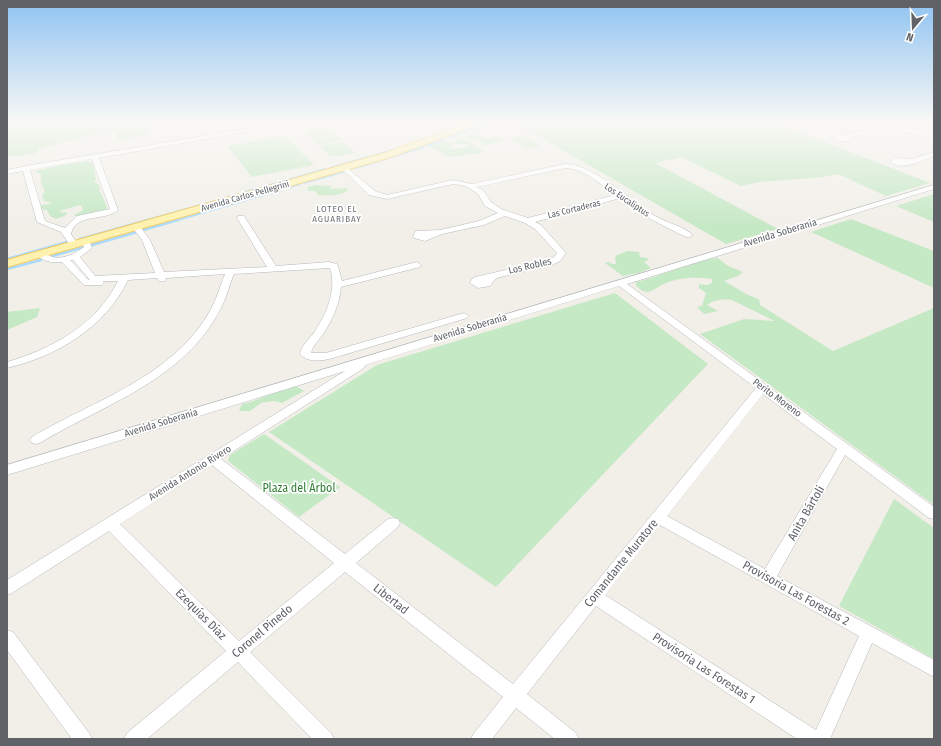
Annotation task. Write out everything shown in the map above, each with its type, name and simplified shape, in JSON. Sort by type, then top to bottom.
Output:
[{"type":"main road","name":"Avenida Carlos Pellegrini","points":[[7,264],[383,157]]},
{"type":"street","points":[[7,172],[95,157],[114,210],[44,224]]},
{"type":"street","points":[[905,162],[926,157]]},
{"type":"street","name":"Los Eucaliptus","points":[[472,186],[565,166],[574,166],[587,172],[664,224],[689,235]]},
{"type":"street","points":[[347,167],[372,193],[387,197],[458,182],[468,184],[481,193],[492,207],[503,214],[528,221]]},
{"type":"street","points":[[26,168],[41,222],[64,230],[74,245]]},
{"type":"street","name":"Avenida Soberanía","points":[[7,470],[934,187]]},
{"type":"street","name":"Las Cortaderas","points":[[528,221],[609,200],[621,195]]},
{"type":"street","points":[[440,232],[482,223],[503,214]]},
{"type":"street","points":[[67,234],[68,229],[80,218]]},
{"type":"street","points":[[241,218],[273,269]]},
{"type":"street","name":"Los Robles","points":[[493,275],[549,262],[561,256],[561,251],[538,227],[528,221]]},
{"type":"street","points":[[136,227],[146,240],[161,277]]},
{"type":"street","points":[[41,254],[48,260],[64,259],[75,256],[88,248],[86,242]]},
{"type":"street","points":[[75,256],[92,278],[123,280]]},
{"type":"street","points":[[64,259],[87,283],[161,277],[288,271],[322,265]]},
{"type":"street","points":[[229,274],[322,265],[334,266],[337,272],[337,285],[333,303],[320,331],[306,350],[306,354],[309,357],[322,358],[464,316]]},
{"type":"street","points":[[337,285],[417,265]]},
{"type":"street","points":[[36,440],[107,403],[137,385],[180,352],[208,321],[222,297],[229,274]]},
{"type":"street","points":[[7,365],[41,353],[68,339],[84,328],[102,313],[113,300],[123,280]]},
{"type":"street","name":"Perito Moreno","points":[[620,283],[934,514]]},
{"type":"street","name":"Avenida Antonio Rivero","points":[[7,588],[373,358]]},
{"type":"street","name":"Comandante Muratore","points":[[480,739],[762,388]]},
{"type":"street","name":"Anita Bártoli","points":[[768,578],[844,447]]},
{"type":"street","name":"Libertad","points":[[212,459],[570,739]]},
{"type":"street","name":"Provisoria Las Forestas 2","points":[[658,518],[934,669]]},
{"type":"street","name":"Ezequías Díaz","points":[[110,523],[325,739]]},
{"type":"street","name":"Coronel Pinedo","points":[[133,739],[393,523]]},
{"type":"street","name":"Provisoria Las Forestas 1","points":[[594,597],[814,739]]},
{"type":"street","points":[[821,739],[868,633]]},
{"type":"street","points":[[7,637],[84,739]]},
{"type":"green space","points":[[236,157],[306,157],[314,165],[252,177]]},
{"type":"green space","points":[[574,157],[863,157],[930,183],[886,196],[838,174],[823,177],[759,182],[741,186],[681,157],[655,163],[778,229],[726,244]]},
{"type":"green space","points":[[89,161],[93,164],[96,179],[94,182],[99,185],[99,191],[107,208],[104,211],[76,216],[74,215],[83,210],[81,205],[62,210],[60,212],[68,213],[56,219],[50,216],[47,210],[41,209],[41,205],[49,204],[51,202],[44,201],[42,195],[45,192],[40,180],[42,175],[35,171]]},
{"type":"green space","points":[[315,185],[331,186],[330,189],[347,188],[348,190],[337,194],[318,195],[315,191],[308,191],[307,187]]},
{"type":"green space","points":[[934,194],[934,222],[896,206]]},
{"type":"green space","points":[[851,219],[934,251],[934,288],[811,232]]},
{"type":"green space","points":[[628,251],[639,252],[640,257],[647,258],[649,260],[644,262],[651,268],[639,273],[623,276],[605,263],[608,262],[616,264],[615,258],[617,255]]},
{"type":"green space","points":[[718,258],[728,266],[743,272],[738,276],[724,281],[748,295],[759,299],[760,305],[833,351],[934,308],[934,505],[700,334],[744,319],[775,321],[729,299],[710,303],[707,305],[718,311],[704,314],[697,307],[702,306],[706,293],[699,288],[699,284],[707,285],[712,283],[712,279],[694,278],[676,280],[647,292],[636,286],[636,282],[646,280],[697,262]]},
{"type":"green space","points":[[615,293],[708,364],[496,587],[269,432],[377,365]]},
{"type":"green space","points":[[40,308],[37,317],[7,330],[7,312]]},
{"type":"green space","points":[[296,386],[304,391],[282,403],[274,401],[261,403],[250,411],[239,411],[242,404]]},
{"type":"green space","name":"Plaza del Árbol","points":[[264,434],[340,487],[299,517],[228,461],[230,455]]},
{"type":"green space","points":[[894,499],[934,528],[934,659],[839,606]]},
{"type":"waterway","points":[[330,168],[368,157]]},
{"type":"waterway","points":[[356,168],[392,157]]},
{"type":"waterway","points":[[263,187],[325,169]]},
{"type":"waterway","points":[[304,183],[343,172]]},
{"type":"waterway","points":[[290,187],[300,184]]},
{"type":"waterway","points":[[244,192],[259,188]]},
{"type":"waterway","points":[[174,221],[281,190]]},
{"type":"waterway","points":[[144,221],[240,194]]},
{"type":"waterway","points":[[80,239],[148,220]]},
{"type":"waterway","points":[[143,230],[178,220]]},
{"type":"waterway","points":[[92,245],[137,232]]},
{"type":"waterway","points":[[7,259],[67,242]]},
{"type":"waterway","points":[[49,257],[84,247]]},
{"type":"waterway","points":[[7,269],[41,260]]},
{"type":"district","name":"LOTEO EL AGUARIBAY","points":[[337,214]]}]
